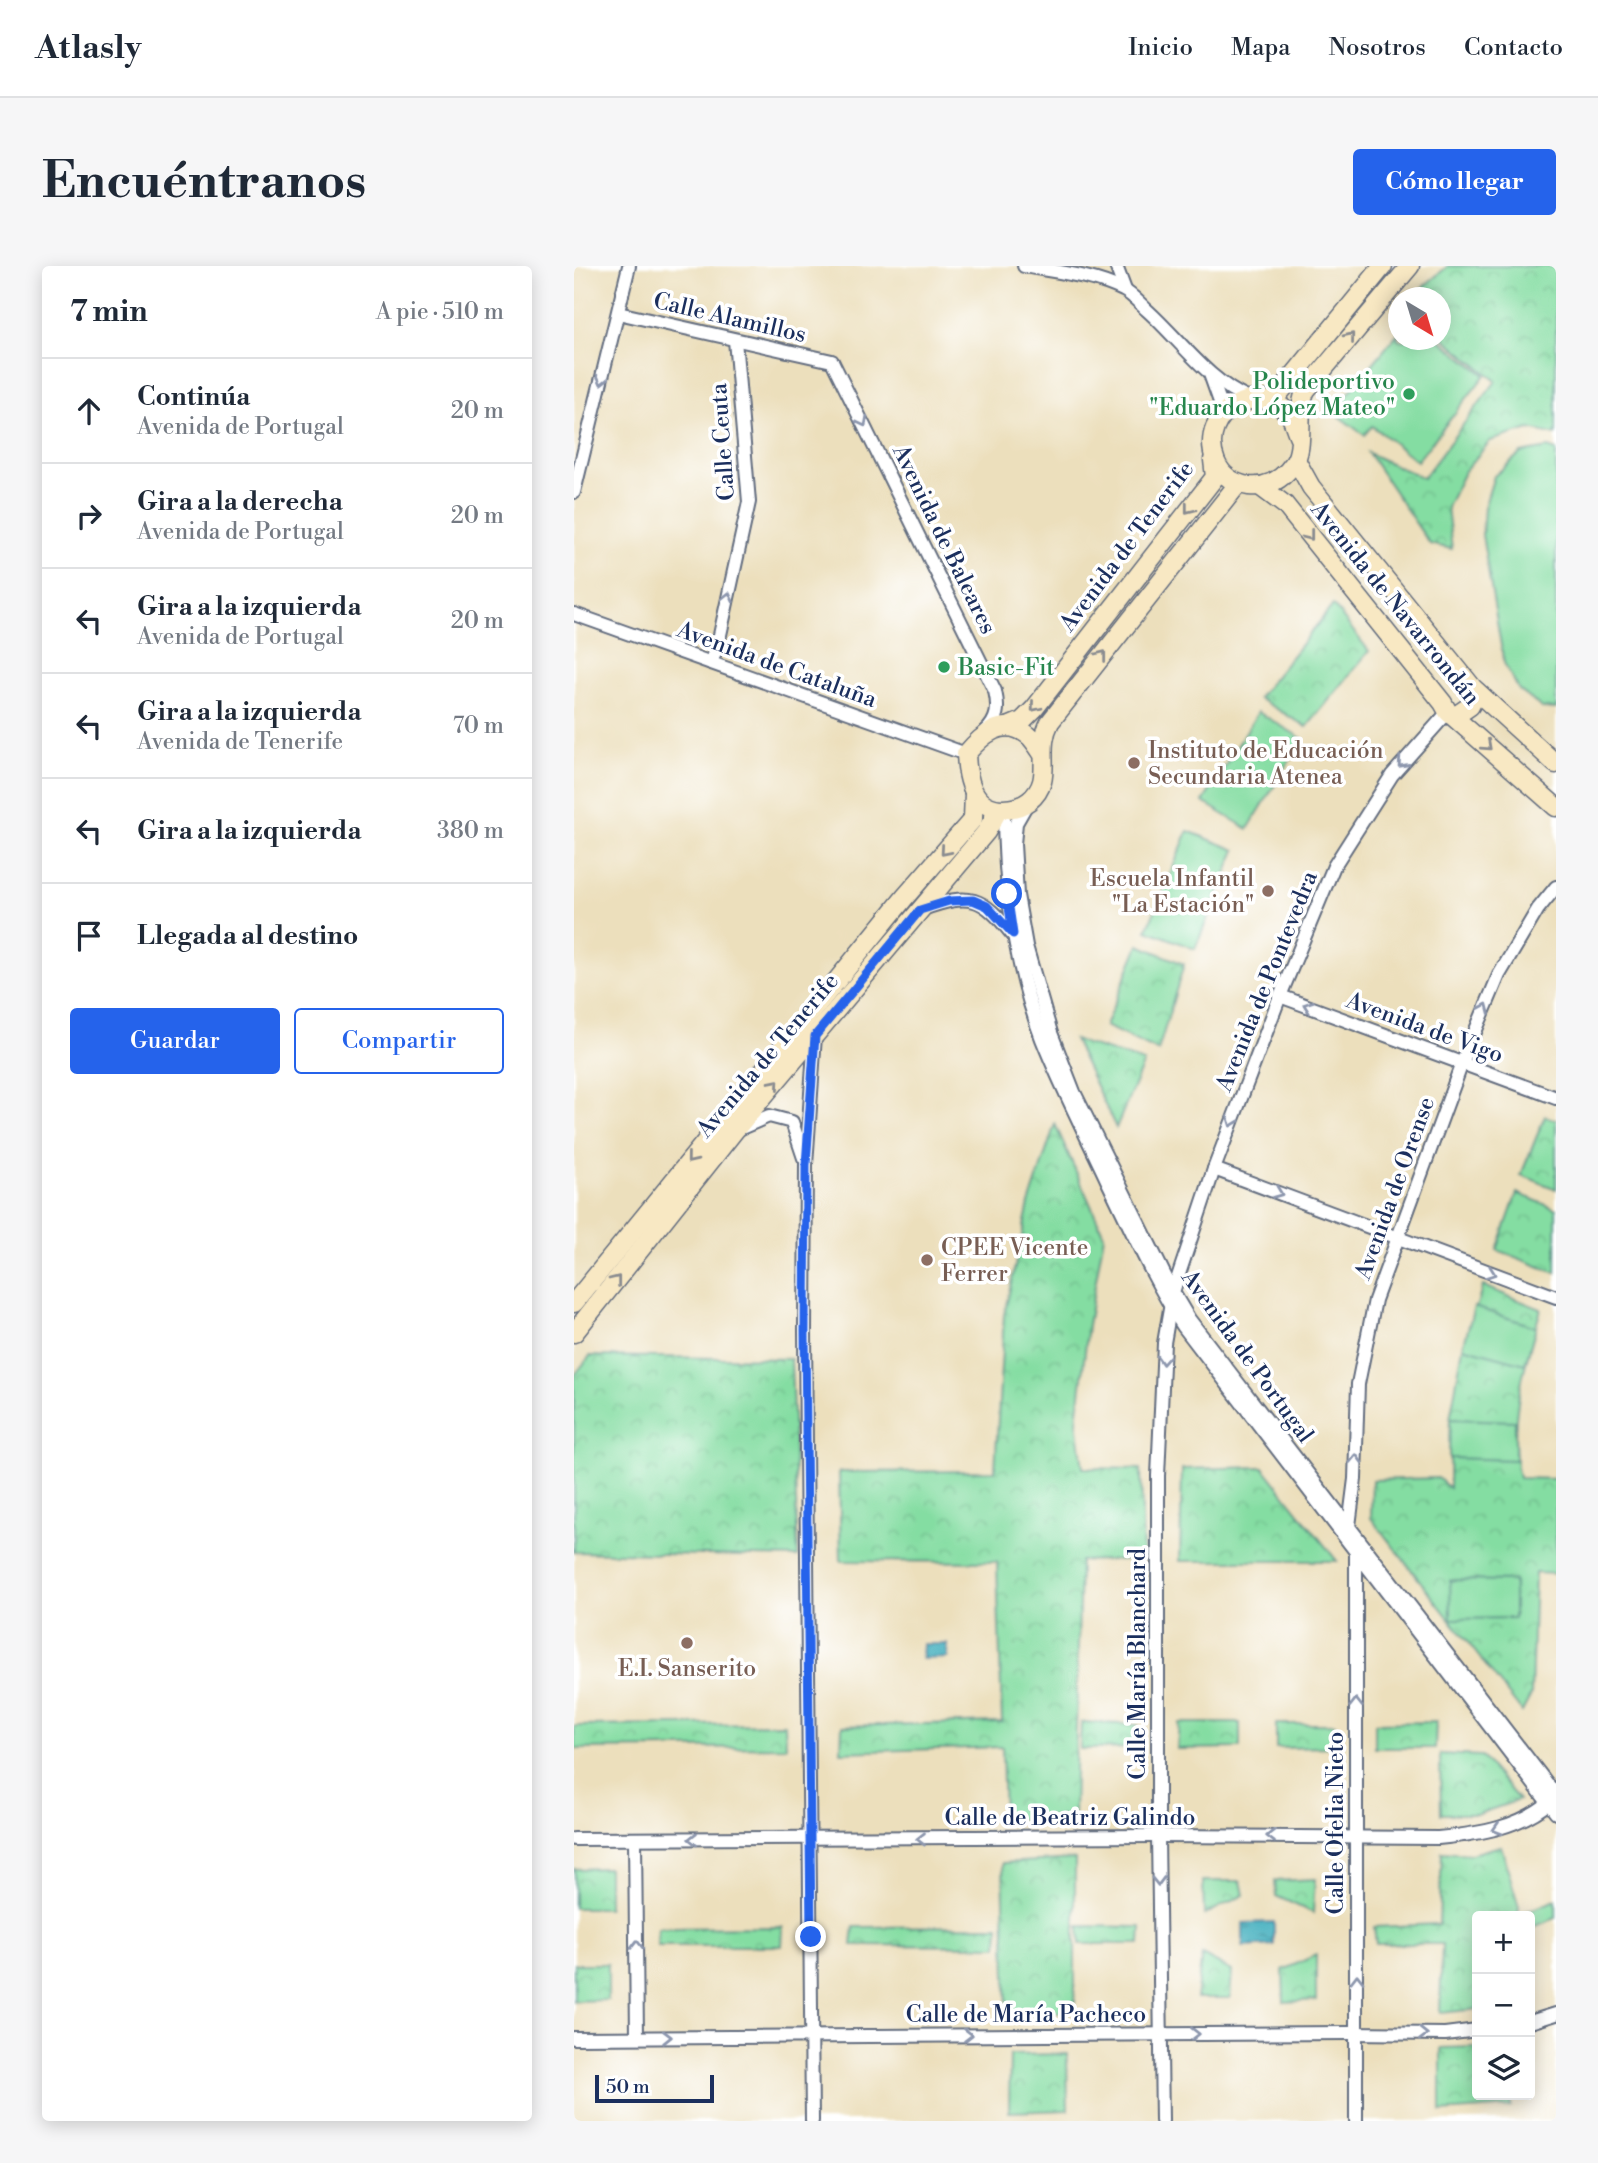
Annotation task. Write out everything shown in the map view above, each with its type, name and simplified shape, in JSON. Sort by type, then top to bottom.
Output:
[{"type":"main road","points":[[1272,402],[1383,266]]},
{"type":"main road","points":[[1299,437],[1290,416],[1272,402],[1249,399],[1228,408],[1214,427],[1211,450],[1220,471],[1238,484],[1261,487],[1282,478],[1296,460],[1299,437],[1300,407],[1307,390],[1410,266]]},
{"type":"main road","name":"Avenida de Tenerife","points":[[1008,727],[1023,721],[1034,709],[1215,477],[1211,450]]},
{"type":"main road","name":"Avenida de Navarrondán","points":[[1296,460],[1311,487],[1471,686],[1556,764]]},
{"type":"main road","name":"Avenida de Tenerife","points":[[1042,752],[1044,734],[1050,722],[1238,484]]},
{"type":"main road","name":"Avenida de Navarrondán","points":[[1261,487],[1285,505],[1448,711],[1556,807]]},
{"type":"main road","points":[[1448,711],[1452,689],[1471,686]]},
{"type":"main road","points":[[1008,727],[1028,735],[1042,752],[1044,779],[1028,802],[1013,809],[1001,809],[986,805],[974,793],[967,776],[966,754],[982,736],[1008,727]]},
{"type":"main road","name":"Avenida de Tenerife","points":[[574,1303],[905,897],[973,819],[974,793]]},
{"type":"main road","name":"Avenida de Tenerife","points":[[574,1334],[735,1130],[986,832],[1001,809]]},
{"type":"street","points":[[574,492],[629,266]]},
{"type":"street","points":[[1024,266],[1080,276],[1125,290],[1174,335],[1210,374],[1232,392],[1249,399]]},
{"type":"street","points":[[1116,266],[1125,290]]},
{"type":"street","name":"Calle Alamillos","points":[[618,313],[832,362]]},
{"type":"street","name":"Calle Ceuta","points":[[711,663],[718,644],[749,502],[735,340]]},
{"type":"street","name":"Avenida de Baleares","points":[[832,362],[995,691],[999,706],[994,724],[982,736]]},
{"type":"street","points":[[1210,374],[1220,402],[1214,427]]},
{"type":"street","name":"Avenida de Cataluña","points":[[574,614],[966,754]]},
{"type":"street","name":"Avenida de Pontevedra","points":[[1173,1292],[1214,1169],[1280,996],[1334,866],[1392,775],[1448,711]]},
{"type":"street","name":"Avenida de Portugal","points":[[1028,802],[1016,823],[1014,844],[1017,895],[1026,946],[1051,1033],[1074,1091],[1173,1292],[1189,1319],[1349,1526],[1554,1802]]},
{"type":"street","name":"Avenida de Portugal","points":[[1001,809],[1013,934],[1042,1037],[1067,1099],[1170,1306],[1356,1551],[1554,1802]]},
{"type":"street","name":"Avenida de Orense","points":[[1349,1526],[1355,1479],[1358,1384],[1375,1300],[1462,1063],[1499,975],[1538,909],[1556,887]]},
{"type":"street","name":"Avenida de Portugal","points":[[920,910],[949,901],[973,900],[987,906],[1013,934]]},
{"type":"street","name":"Avenida de Vigo","points":[[1280,996],[1556,1098]]},
{"type":"street","points":[[812,2121],[806,1165],[815,1036]]},
{"type":"street","points":[[735,1130],[769,1115],[792,1122],[806,1165]]},
{"type":"street","points":[[1214,1169],[1556,1297]]},
{"type":"street","name":"Calle María Blanchard","points":[[1162,2121],[1158,1836],[1158,1476],[1164,1343],[1173,1292]]},
{"type":"street","name":"Calle Ofelia Nieto","points":[[1349,1526],[1356,1551],[1356,2121]]},
{"type":"street","name":"Calle de Beatriz Galindo","points":[[574,1839],[810,1840],[1158,1836],[1438,1838],[1478,1835],[1508,1826],[1554,1802]]},
{"type":"street","points":[[635,1839],[637,2037]]},
{"type":"street","points":[[1535,2020],[1556,2014]]},
{"type":"street","name":"Calle de María Pacheco","points":[[574,2038],[1445,2034],[1472,2031]]},
{"type":"green space","points":[[1448,266],[1556,266],[1556,435],[1530,429],[1490,441],[1464,472],[1447,507],[1452,549],[1430,544],[1368,453],[1423,478],[1496,381],[1451,344],[1451,287],[1423,287]]},
{"type":"green space","name":"Polideportivo \"Eduardo López Mateo\"","points":[[1388,345],[1388,350],[1451,349],[1485,375],[1417,461],[1372,426],[1364,435],[1333,412]]},
{"type":"green space","points":[[1548,448],[1556,451],[1556,709],[1542,708],[1519,690],[1504,663],[1482,535],[1484,508],[1494,476],[1521,453]]},
{"type":"green space","points":[[1333,605],[1369,651],[1307,727],[1258,698]]},
{"type":"green space","points":[[1258,712],[1303,739],[1248,829],[1203,802]]},
{"type":"green space","points":[[1188,831],[1236,850],[1195,949],[1147,930]]},
{"type":"green space","points":[[1139,945],[1184,964],[1158,1051],[1105,1026]]},
{"type":"green space","points":[[1074,1040],[1144,1062],[1116,1128]]},
{"type":"green space","points":[[1545,1116],[1556,1120],[1556,1189],[1521,1175]]},
{"type":"green space","points":[[1055,1124],[1104,1235],[1088,1325],[1077,1421],[1083,1468],[1141,1469],[1143,1559],[1080,1561],[1074,1815],[1004,1820],[1002,1747],[841,1752],[842,1726],[1002,1722],[997,1562],[841,1561],[839,1472],[995,1471],[1004,1315],[1029,1204]]},
{"type":"green space","points":[[1517,1193],[1556,1209],[1556,1273],[1497,1250]]},
{"type":"green space","points":[[1483,1286],[1541,1309],[1519,1392],[1516,1457],[1519,1478],[1556,1479],[1556,1574],[1535,1573],[1531,1695],[1522,1712],[1371,1518],[1372,1480],[1438,1478],[1449,1488],[1450,1419],[1463,1347]]},
{"type":"green space","points":[[1474,1307],[1536,1327],[1525,1364],[1463,1347]]},
{"type":"green space","points":[[590,1356],[791,1359],[798,1557],[574,1552],[574,1376]]},
{"type":"green space","points":[[1450,1419],[1515,1421],[1515,1460],[1449,1458]]},
{"type":"green space","points":[[1263,1467],[1337,1561],[1180,1561],[1182,1469]]},
{"type":"green space","points":[[1450,1580],[1514,1581],[1514,1618],[1451,1619]]},
{"type":"green space","points":[[1081,1722],[1138,1725],[1137,1748],[1080,1749]]},
{"type":"green space","points":[[1436,1722],[1435,1748],[1375,1748],[1375,1723]]},
{"type":"green space","points":[[1179,1723],[1240,1723],[1240,1748],[1177,1749]]},
{"type":"green space","points":[[785,1724],[786,1747],[574,1749],[574,1726]]},
{"type":"green space","points":[[1276,1724],[1335,1724],[1335,1747],[1276,1748]]},
{"type":"green space","points":[[1440,1754],[1481,1756],[1519,1800],[1478,1814],[1441,1814]]},
{"type":"green space","points":[[1501,1846],[1518,1911],[1472,1911],[1472,2010],[1440,2013],[1442,1944],[1376,1944],[1374,1927],[1439,1924],[1442,1852],[1471,1854]]},
{"type":"green space","points":[[1075,1859],[1075,2012],[1007,2014],[1003,1863]]},
{"type":"green space","points":[[608,1868],[608,1908],[574,1908],[574,1869]]},
{"type":"green space","points":[[1315,1879],[1313,1913],[1276,1896],[1275,1881]]},
{"type":"green space","points":[[1203,1881],[1241,1881],[1244,1895],[1204,1915]]},
{"type":"green space","points":[[1556,1900],[1556,1918],[1535,1926],[1535,1911],[1528,1911]]},
{"type":"green space","points":[[999,1926],[998,1946],[852,1945],[854,1927]]},
{"type":"green space","points":[[1079,1926],[1141,1927],[1140,1944],[1080,1944]]},
{"type":"green space","points":[[783,1927],[782,1946],[657,1946],[658,1928]]},
{"type":"green space","points":[[1202,1955],[1232,1971],[1230,1998],[1196,1998]]},
{"type":"green space","points":[[1316,1955],[1316,2000],[1284,2002],[1283,1970]]},
{"type":"green space","points":[[574,1964],[608,1964],[608,2000],[574,2001]]},
{"type":"green space","points":[[1472,2047],[1472,2100],[1510,2100],[1511,2107],[1441,2112],[1441,2048]]},
{"type":"green space","points":[[1067,2054],[1068,2110],[1009,2112],[1010,2055]]},
{"type":"water","points":[[923,1644],[947,1644],[948,1658],[922,1659]]},
{"type":"water","points":[[1274,1922],[1274,1945],[1243,1947],[1243,1923]]},
{"type":"place","name":"Polideportivo \"Eduardo López Mateo\"","points":[[1409,394]]},
{"type":"place","name":"Basic-Fit","points":[[944,667]]},
{"type":"place","name":"Instituto de Educación Secundaria Atenea","points":[[1134,763]]},
{"type":"place","name":"Escuela Infantil \"La Estación\"","points":[[1268,891]]},
{"type":"place","name":"CPEE Vicente Ferrer","points":[[927,1260]]},
{"type":"place","name":"E.I. Sanserito","points":[[687,1643]]},
{"type":"route","points":[[811,1937],[805,1331],[806,1165],[815,1036],[920,910],[949,901],[973,900],[987,906],[1013,934],[1007,894]]}]
